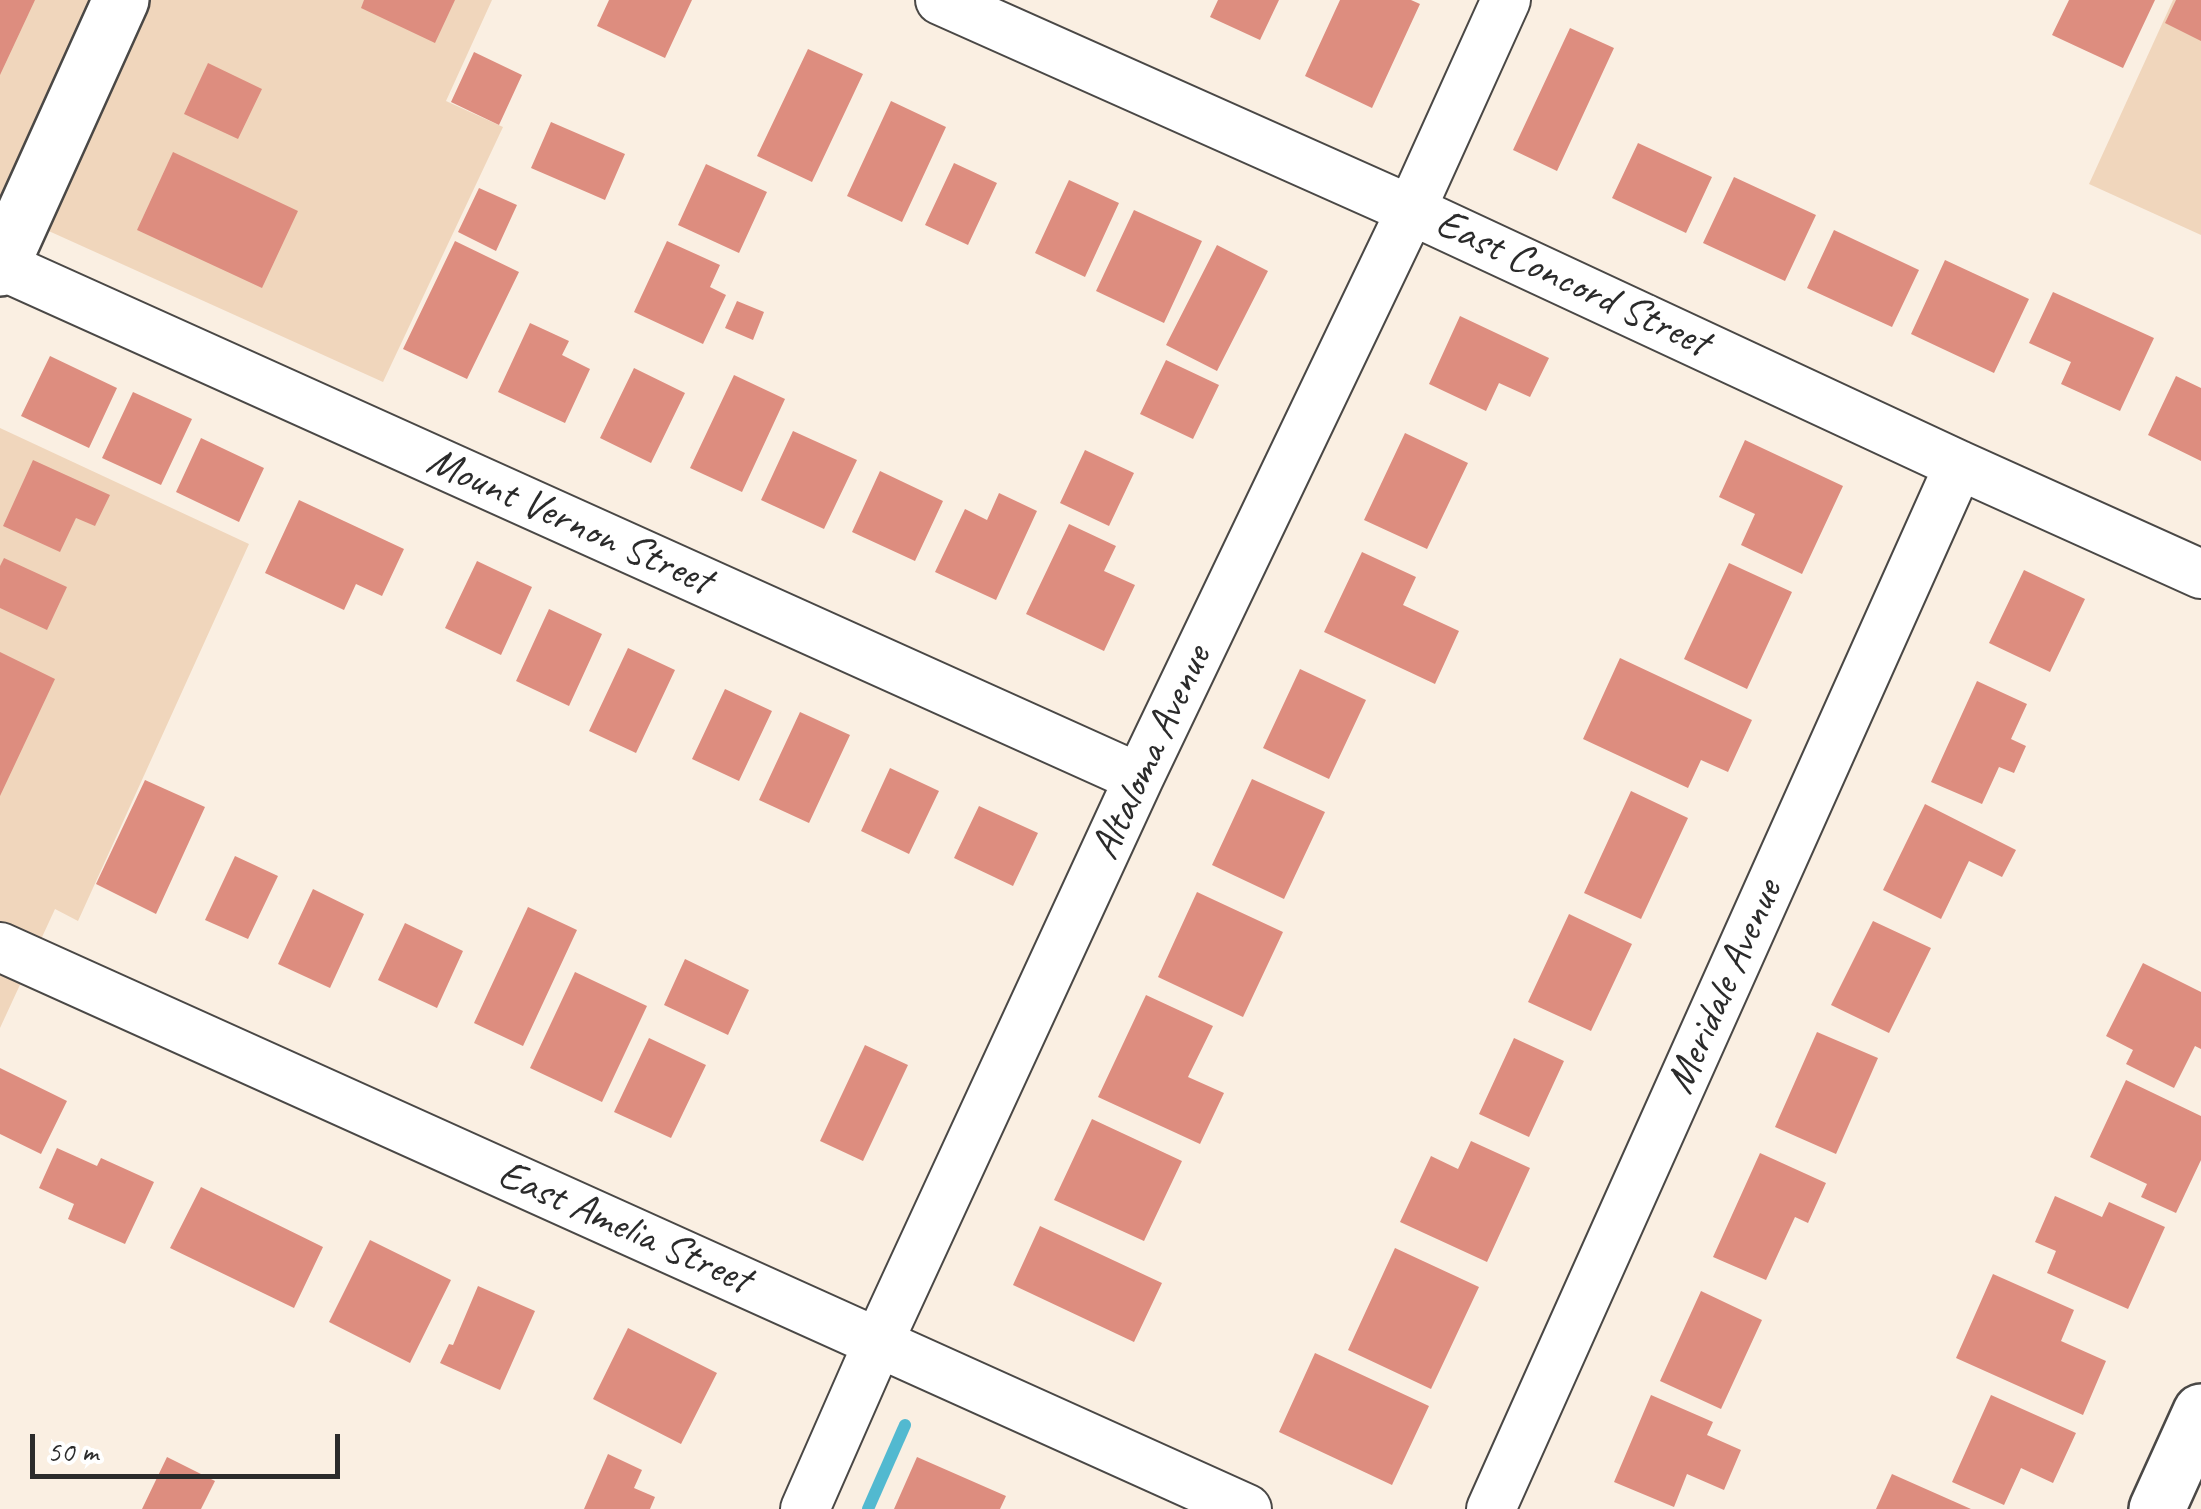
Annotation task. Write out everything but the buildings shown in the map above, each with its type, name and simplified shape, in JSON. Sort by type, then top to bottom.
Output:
[{"type":"street","points":[[0,266],[121,0]]},
{"type":"street","name":"East Concord Street","points":[[940,0],[1412,210],[2201,574]]},
{"type":"street","name":"Altaloma Avenue","points":[[804,1509],[1139,778],[1412,210],[1506,0]]},
{"type":"street","name":"Mount Vernon Street","points":[[0,266],[1139,778]]},
{"type":"street","name":"Meridale Avenue","points":[[1491,1509],[1959,465]]},
{"type":"street","name":"East Amelia Street","points":[[0,948],[1247,1509]]},
{"type":"street","points":[[2157,1509],[2201,1412]]},
{"type":"shaded area","points":[[0,0],[492,0],[446,101],[503,127],[383,382],[0,209]]},
{"type":"shaded area","points":[[2173,0],[2201,0],[2201,235],[2089,184]]},
{"type":"shaded area","points":[[0,428],[249,544],[78,921],[55,909],[0,1028]]},
{"type":"waterway","points":[[868,1509],[905,1425]]}]
